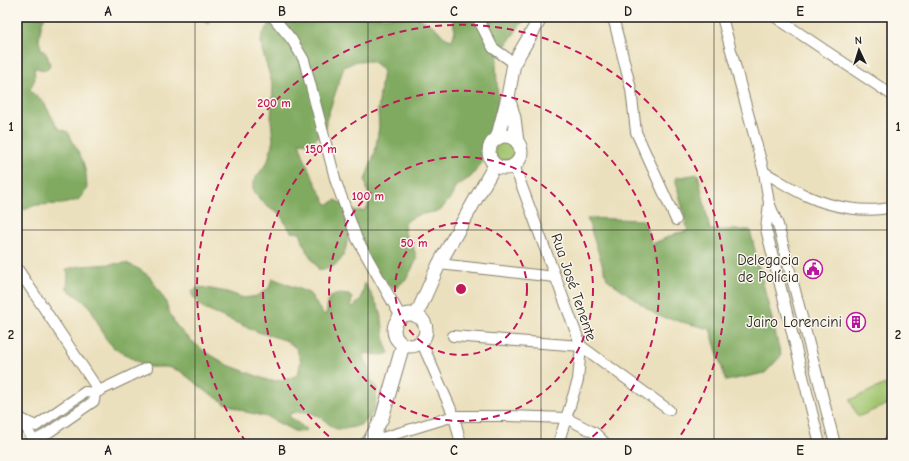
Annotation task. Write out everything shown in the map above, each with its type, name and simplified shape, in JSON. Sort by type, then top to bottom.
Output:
[{"type":"main road","points":[[508,97],[514,118],[517,142],[520,146],[520,157],[514,165],[504,168],[495,165],[491,161],[489,151],[490,146],[497,138],[508,97],[514,63],[541,17]]},
{"type":"main road","points":[[497,138],[508,137],[517,142]]},
{"type":"main road","points":[[416,316],[439,264],[495,165]]},
{"type":"main road","points":[[406,315],[416,316],[425,327],[424,337],[413,346],[403,345],[395,336],[394,326],[401,317],[406,315]]},
{"type":"main road","points":[[368,443],[382,418],[403,345]]},
{"type":"street","points":[[273,17],[292,40],[304,60],[336,182],[357,239],[401,317]]},
{"type":"street","points":[[477,17],[493,48],[514,63]]},
{"type":"street","points":[[613,17],[631,90],[636,132],[676,220]]},
{"type":"street","points":[[722,17],[764,172],[769,203],[778,225],[835,444]]},
{"type":"street","points":[[775,17],[892,95]]},
{"type":"street","name":"Rua José Tenente","points":[[514,165],[581,346],[578,380],[558,444]]},
{"type":"street","points":[[764,172],[808,196],[837,206],[864,210],[892,207]]},
{"type":"street","points":[[769,203],[766,229],[820,444]]},
{"type":"street","points":[[439,264],[555,277]]},
{"type":"street","points":[[17,268],[97,392]]},
{"type":"street","points":[[453,336],[581,346],[669,410]]},
{"type":"street","points":[[421,341],[454,416],[461,444]]},
{"type":"street","points":[[32,429],[85,392],[97,392],[147,368]]},
{"type":"street","points":[[32,429],[35,442],[48,440],[94,401],[97,392]]},
{"type":"street","points":[[19,416],[32,429],[48,440]]},
{"type":"street","points":[[368,443],[454,416],[510,416],[566,418],[596,434],[606,444]]},
{"type":"street","points":[[888,444],[892,438]]},
{"type":"green space","points":[[17,17],[45,17],[42,22],[39,40],[41,48],[47,55],[50,65],[46,70],[34,68],[35,79],[30,89],[31,92],[43,101],[58,128],[68,132],[83,161],[87,189],[78,200],[63,204],[36,205],[24,210],[17,189]]},
{"type":"green space","points":[[186,17],[210,18],[208,24],[202,19],[190,21],[186,19]]},
{"type":"green space","points":[[268,17],[419,17],[436,28],[443,36],[452,40],[455,31],[452,17],[526,17],[498,56],[496,66],[498,98],[493,131],[488,151],[481,164],[471,177],[455,187],[452,196],[440,211],[416,216],[406,222],[404,227],[405,233],[412,244],[417,259],[407,278],[395,289],[384,281],[350,234],[348,236],[341,260],[332,267],[319,270],[306,250],[300,233],[291,232],[279,213],[263,203],[253,191],[253,182],[268,161],[273,140],[271,120],[273,86],[261,42],[262,35],[269,25]],"holes":[[[357,61],[372,61],[383,70],[378,110],[379,126],[375,152],[365,180],[369,198],[368,207],[363,211],[351,210],[336,200],[329,204],[326,203],[307,166],[299,142],[311,143],[326,130],[326,121],[344,67]]]},
{"type":"green space","points":[[501,140],[509,140],[515,146],[515,154],[509,160],[501,160],[495,154],[495,146]]},
{"type":"green space","points":[[698,174],[710,230],[750,230],[781,356],[765,373],[726,381],[710,329],[658,316],[607,279],[587,218],[643,220],[652,244],[677,233],[688,231],[675,178]]},
{"type":"green space","points":[[126,263],[139,269],[150,277],[165,300],[176,325],[186,336],[204,351],[228,365],[270,381],[284,380],[298,375],[301,361],[296,348],[285,340],[258,332],[204,309],[194,299],[191,291],[200,287],[227,292],[244,298],[257,296],[269,288],[272,278],[309,293],[325,315],[331,296],[340,294],[349,295],[352,298],[351,306],[353,307],[361,299],[365,283],[381,312],[385,344],[389,353],[382,355],[362,355],[369,367],[370,379],[377,387],[374,408],[368,419],[357,426],[340,429],[334,428],[322,418],[314,414],[302,411],[294,412],[289,416],[307,430],[302,432],[294,431],[267,417],[246,412],[225,403],[207,392],[180,371],[167,367],[148,367],[115,349],[106,339],[89,305],[67,289],[68,274],[66,269],[81,266]]},
{"type":"green space","points":[[885,384],[892,397],[892,402],[858,417],[850,400]]},
{"type":"place","name":"Delegacia de Polícia","points":[[813,269]]},
{"type":"place","name":"Jairo Lorencini","points":[[856,322]]}]
